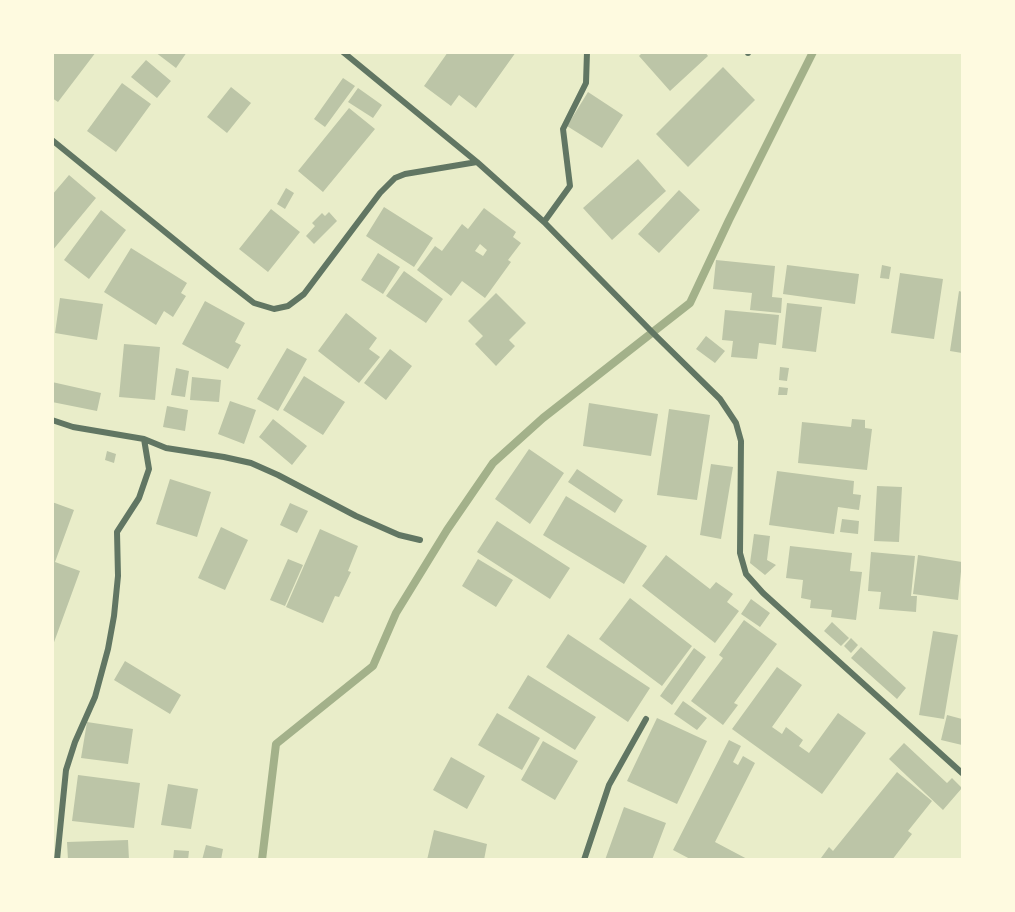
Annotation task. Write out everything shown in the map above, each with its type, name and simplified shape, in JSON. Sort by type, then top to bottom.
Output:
[{"type":"street","points":[[343,52],[477,162],[544,222],[720,399],[736,423],[741,441],[740,553],[746,574],[763,593],[963,773]]},
{"type":"street","points":[[544,222],[570,186],[563,129],[586,82],[587,52]]},
{"type":"street","points":[[52,141],[254,303],[274,309],[288,306],[304,294],[380,193],[395,178],[405,174],[477,162]]},
{"type":"street","points":[[52,420],[73,427],[144,439],[166,448],[251,463],[356,516],[399,535],[420,540]]},
{"type":"street","points":[[57,860],[66,770],[75,742],[95,697],[108,649],[118,576],[117,532],[139,498],[149,469],[144,439]]},
{"type":"street","points":[[584,860],[609,785],[646,719]]},
{"type":"building","points":[[52,52],[96,52],[58,102],[52,98]]},
{"type":"building","points":[[155,52],[187,52],[176,68]]},
{"type":"building","points":[[448,52],[516,52],[476,108],[459,95],[451,106],[424,86]]},
{"type":"building","points":[[643,52],[705,52],[708,56],[670,91],[639,56]]},
{"type":"building","points":[[146,60],[171,81],[157,98],[131,77]]},
{"type":"building","points":[[723,67],[755,100],[688,167],[656,134]]},
{"type":"building","points":[[343,78],[355,86],[325,127],[314,119]]},
{"type":"building","points":[[122,83],[151,104],[116,152],[87,131]]},
{"type":"building","points":[[231,87],[251,103],[227,133],[207,117]]},
{"type":"building","points":[[358,88],[382,105],[373,118],[348,102]]},
{"type":"building","points":[[588,92],[623,115],[602,148],[567,126]]},
{"type":"building","points":[[349,108],[375,129],[323,192],[298,171]]},
{"type":"building","points":[[638,159],[666,191],[612,240],[583,208]]},
{"type":"building","points":[[69,175],[96,198],[52,251],[52,195]]},
{"type":"building","points":[[286,188],[294,193],[285,209],[277,204]]},
{"type":"building","points":[[679,190],[700,210],[659,253],[638,234]]},
{"type":"building","points":[[384,207],[433,238],[414,267],[366,236]]},
{"type":"building","points":[[484,208],[516,232],[513,237],[521,243],[508,260],[511,262],[485,298],[462,281],[451,296],[417,270],[435,246],[442,251],[462,224],[468,229]],"holes":[[[480,244],[487,250],[483,256],[475,251]]]},
{"type":"building","points":[[271,209],[300,232],[268,272],[239,249]]},
{"type":"building","points":[[101,210],[126,230],[89,279],[64,260]]},
{"type":"building","points":[[329,212],[337,221],[314,244],[306,236],[315,226],[312,223],[322,213],[325,216]]},
{"type":"building","points":[[131,248],[187,283],[181,293],[186,296],[173,317],[164,311],[156,325],[104,292]]},
{"type":"building","points":[[378,253],[400,267],[383,294],[361,280]]},
{"type":"building","points":[[716,260],[775,266],[772,297],[782,298],[781,313],[750,310],[752,293],[713,289]]},
{"type":"building","points":[[787,265],[859,274],[855,304],[783,294]]},
{"type":"building","points":[[882,265],[891,267],[889,279],[880,278]]},
{"type":"building","points":[[404,271],[443,299],[426,323],[386,296]]},
{"type":"building","points":[[900,273],[943,279],[934,339],[891,333]]},
{"type":"building","points":[[959,291],[962,292],[962,353],[950,351]]},
{"type":"building","points":[[496,293],[526,323],[509,340],[515,346],[496,366],[475,344],[483,336],[468,321]]},
{"type":"building","points":[[60,298],[103,304],[97,340],[55,333]]},
{"type":"building","points":[[205,301],[245,323],[235,342],[241,345],[228,369],[182,344]]},
{"type":"building","points":[[787,303],[822,307],[816,352],[782,348]]},
{"type":"building","points":[[725,310],[779,315],[776,345],[759,343],[757,359],[731,357],[733,341],[722,340]]},
{"type":"building","points":[[346,313],[377,338],[369,349],[380,357],[359,383],[318,351]]},
{"type":"building","points":[[706,336],[725,351],[715,363],[696,349]]},
{"type":"building","points":[[124,344],[160,347],[155,400],[119,397]]},
{"type":"building","points":[[287,348],[307,359],[278,411],[257,399]]},
{"type":"building","points":[[390,349],[412,366],[386,400],[364,383]]},
{"type":"building","points":[[780,367],[789,368],[787,381],[779,380]]},
{"type":"building","points":[[176,368],[189,371],[185,397],[171,395]]},
{"type":"building","points":[[304,376],[345,402],[323,435],[283,410]]},
{"type":"building","points":[[192,377],[221,380],[219,402],[190,400]]},
{"type":"building","points":[[52,382],[101,393],[97,411],[52,402]]},
{"type":"building","points":[[779,387],[788,388],[787,395],[778,395]]},
{"type":"building","points":[[230,401],[256,410],[244,444],[218,434]]},
{"type":"building","points":[[589,403],[658,414],[651,456],[583,446]]},
{"type":"building","points":[[167,406],[188,410],[185,431],[163,427]]},
{"type":"building","points":[[669,409],[710,415],[697,500],[657,495]]},
{"type":"building","points":[[273,419],[307,446],[292,465],[259,437]]},
{"type":"building","points":[[852,419],[865,420],[865,428],[872,429],[867,470],[798,463],[802,422],[851,427]]},
{"type":"building","points":[[529,449],[564,473],[530,524],[495,499]]},
{"type":"building","points":[[107,451],[116,454],[114,463],[105,460]]},
{"type":"building","points":[[711,464],[733,467],[721,539],[700,535]]},
{"type":"building","points":[[577,469],[623,500],[615,513],[568,482]]},
{"type":"building","points":[[777,471],[854,481],[853,494],[861,495],[859,510],[838,507],[834,534],[769,525]]},
{"type":"building","points":[[170,479],[211,492],[197,537],[156,524]]},
{"type":"building","points":[[877,486],[902,487],[899,542],[874,541]]},
{"type":"building","points":[[566,496],[647,546],[624,584],[543,535]]},
{"type":"building","points":[[52,502],[74,510],[55,562],[80,571],[53,645]]},
{"type":"building","points":[[290,503],[308,511],[297,533],[280,525]]},
{"type":"building","points":[[842,519],[859,521],[858,534],[840,532]]},
{"type":"building","points":[[497,521],[570,568],[550,599],[477,552]]},
{"type":"building","points":[[221,527],[248,540],[225,590],[198,578]]},
{"type":"building","points":[[320,529],[358,546],[348,571],[351,572],[339,597],[335,596],[323,623],[286,607]]},
{"type":"building","points":[[754,534],[770,536],[767,560],[776,565],[765,575],[750,563]]},
{"type":"building","points":[[790,546],[852,553],[850,571],[862,572],[856,620],[831,617],[832,610],[810,608],[811,600],[801,598],[803,580],[786,578]]},
{"type":"building","points":[[871,552],[915,556],[911,596],[917,596],[916,612],[879,609],[881,592],[868,591]]},
{"type":"building","points":[[666,555],[710,589],[716,582],[733,594],[727,602],[739,611],[715,643],[642,586]]},
{"type":"building","points":[[918,555],[962,562],[958,600],[913,594]]},
{"type":"building","points":[[288,559],[303,565],[285,606],[270,600]]},
{"type":"building","points":[[478,559],[513,580],[496,607],[462,586]]},
{"type":"building","points":[[630,598],[692,646],[662,686],[599,639]]},
{"type":"building","points":[[751,599],[770,613],[760,627],[741,614]]},
{"type":"building","points":[[744,620],[777,644],[734,703],[738,705],[723,725],[691,701],[723,658],[719,655]]},
{"type":"building","points":[[832,622],[849,638],[841,646],[824,631]]},
{"type":"building","points":[[933,631],[958,635],[944,719],[919,715]]},
{"type":"building","points":[[568,634],[650,688],[628,722],[546,667]]},
{"type":"building","points":[[851,638],[858,645],[851,653],[844,646]]},
{"type":"building","points":[[861,647],[906,688],[897,699],[851,658]]},
{"type":"building","points":[[694,648],[706,657],[672,705],[660,696]]},
{"type":"building","points":[[125,661],[181,695],[170,714],[114,680]]},
{"type":"building","points":[[777,667],[802,685],[772,727],[782,734],[786,727],[803,740],[799,746],[809,753],[838,713],[866,733],[822,794],[732,729]]},
{"type":"building","points":[[528,675],[596,717],[575,750],[508,708]]},
{"type":"building","points":[[683,701],[707,718],[697,730],[674,714]]},
{"type":"building","points":[[497,713],[540,738],[522,770],[478,745]]},
{"type":"building","points":[[947,715],[962,719],[962,745],[941,740]]},
{"type":"building","points":[[657,718],[707,741],[677,804],[627,781]]},
{"type":"building","points":[[87,722],[133,729],[128,764],[81,758]]},
{"type":"building","points":[[729,740],[741,746],[733,762],[738,765],[743,756],[755,763],[715,842],[749,860],[692,860],[673,850]]},
{"type":"building","points":[[543,741],[578,761],[555,800],[521,780]]},
{"type":"building","points":[[904,743],[947,783],[952,778],[962,788],[943,810],[889,759]]},
{"type":"building","points":[[451,757],[485,776],[467,809],[433,790]]},
{"type":"building","points":[[897,772],[932,801],[908,831],[912,834],[892,860],[823,860],[821,858],[829,847],[833,851]]},
{"type":"building","points":[[78,775],[140,783],[134,828],[72,821]]},
{"type":"building","points":[[168,784],[198,789],[191,829],[161,825]]},
{"type":"building","points":[[624,807],[666,823],[652,860],[605,860]]},
{"type":"building","points":[[434,830],[487,844],[484,860],[427,860]]},
{"type":"building","points":[[128,840],[129,860],[68,860],[67,842]]},
{"type":"building","points":[[206,845],[223,849],[221,860],[202,860]]},
{"type":"building","points":[[174,850],[189,851],[188,860],[173,860]]},
{"type":"waterway","points":[[262,860],[276,744],[373,666],[396,613],[447,530],[493,463],[543,418],[690,303],[813,52]]}]
